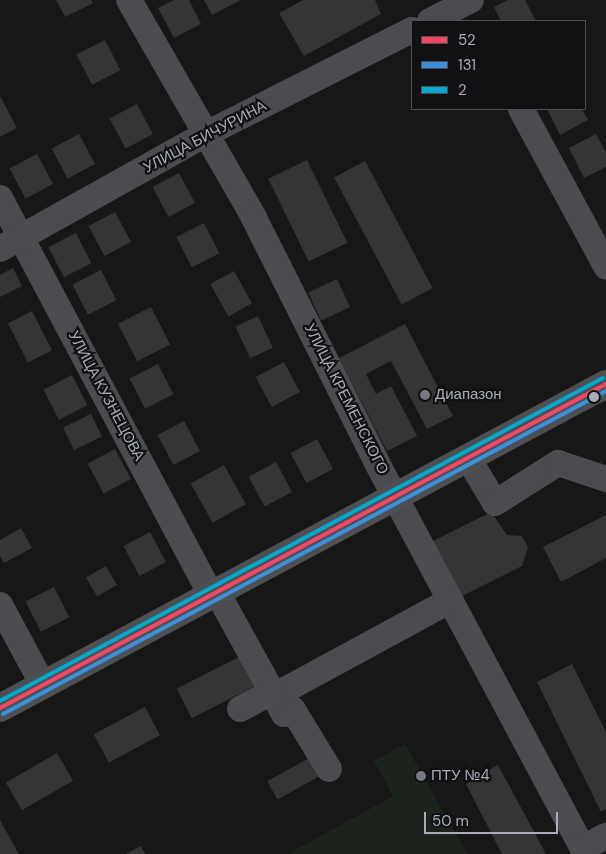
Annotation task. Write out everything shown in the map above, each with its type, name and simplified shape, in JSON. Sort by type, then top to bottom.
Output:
[{"type":"main road","points":[[0,708],[606,384]]},
{"type":"street","name":"УЛИЦА КРЕМЕНСКОГО","points":[[129,0],[204,135],[253,216],[396,496],[584,851]]},
{"type":"street","points":[[433,20],[468,6]]},
{"type":"street","name":"УЛИЦА БИЧУРИНА","points":[[11,243],[204,135],[411,31]]},
{"type":"street","points":[[522,110],[606,266]]},
{"type":"street","name":"УЛИЦА КУЗНЕЦОВА","points":[[0,198],[11,243],[284,714],[293,710],[330,769]]},
{"type":"street","points":[[468,458],[496,503],[558,462],[606,479]]},
{"type":"street","points":[[240,709],[273,694],[451,600]]},
{"type":"street","points":[[0,605],[43,685]]},
{"type":"street","points":[[584,851],[606,836]]},
{"type":"shaded area","points":[[405,744],[467,854],[288,854],[393,796],[374,761]]},
{"type":"building","points":[[56,0],[91,0],[93,3],[65,17]]},
{"type":"building","points":[[174,0],[189,0],[201,24],[174,38],[158,8]]},
{"type":"building","points":[[204,0],[241,0],[212,15]]},
{"type":"building","points":[[303,0],[375,0],[381,14],[304,56],[279,13]]},
{"type":"building","points":[[508,0],[525,0],[535,20],[500,20],[494,7]]},
{"type":"building","points":[[105,40],[120,70],[92,85],[76,55]]},
{"type":"building","points":[[0,96],[17,128],[0,137]]},
{"type":"building","points":[[137,104],[153,134],[126,149],[110,119]]},
{"type":"building","points":[[548,110],[583,110],[588,120],[560,135]]},
{"type":"building","points":[[79,134],[95,164],[68,179],[52,149]]},
{"type":"building","points":[[596,134],[606,152],[606,167],[584,178],[569,148]]},
{"type":"building","points":[[37,154],[53,184],[26,199],[10,169]]},
{"type":"building","points":[[307,160],[347,243],[309,262],[268,179]]},
{"type":"building","points":[[365,161],[433,288],[402,305],[334,177]]},
{"type":"building","points":[[179,173],[195,203],[168,217],[153,187]]},
{"type":"building","points":[[115,212],[131,242],[104,256],[89,226]]},
{"type":"building","points":[[204,223],[219,253],[192,267],[176,237]]},
{"type":"building","points":[[76,233],[91,263],[64,277],[48,247]]},
{"type":"building","points":[[13,268],[22,286],[0,297],[0,275]]},
{"type":"building","points":[[101,270],[116,300],[88,315],[72,285]]},
{"type":"building","points":[[234,271],[252,303],[228,316],[210,284]]},
{"type":"building","points":[[337,279],[350,307],[321,321],[308,293]]},
{"type":"building","points":[[151,307],[170,344],[137,361],[118,324]]},
{"type":"building","points":[[32,311],[52,350],[28,362],[8,323]]},
{"type":"building","points":[[258,316],[273,348],[250,358],[235,327]]},
{"type":"building","points":[[405,324],[453,416],[427,429],[391,361],[366,374],[376,394],[391,386],[417,436],[387,451],[339,358]]},
{"type":"building","points":[[284,362],[300,392],[272,407],[256,377]]},
{"type":"building","points":[[158,364],[173,394],[145,409],[129,379]]},
{"type":"building","points":[[72,375],[87,405],[59,420],[43,390]]},
{"type":"building","points":[[91,414],[102,436],[74,450],[63,428]]},
{"type":"building","points":[[184,421],[200,451],[173,465],[158,435]]},
{"type":"building","points":[[317,439],[333,469],[306,483],[291,453]]},
{"type":"building","points":[[115,449],[131,479],[104,494],[88,464]]},
{"type":"building","points":[[276,462],[292,492],[265,507],[249,477]]},
{"type":"building","points":[[224,465],[246,504],[213,523],[191,483]]},
{"type":"building","points":[[491,512],[507,535],[522,536],[528,547],[522,566],[460,597],[431,542]]},
{"type":"building","points":[[606,515],[606,558],[561,582],[543,547]]},
{"type":"building","points":[[21,528],[32,548],[4,563],[0,556],[0,540]]},
{"type":"building","points":[[150,532],[166,562],[139,576],[124,546]]},
{"type":"building","points":[[106,566],[117,585],[97,597],[86,578]]},
{"type":"building","points":[[54,587],[69,617],[41,632],[25,602]]},
{"type":"building","points":[[239,657],[254,686],[192,718],[177,689]]},
{"type":"building","points":[[572,664],[606,732],[606,809],[601,812],[537,682]]},
{"type":"building","points":[[145,707],[160,735],[109,762],[94,734]]},
{"type":"building","points":[[57,753],[73,781],[22,810],[6,783]]},
{"type":"building","points":[[311,757],[321,775],[277,800],[267,781]]},
{"type":"building","points":[[498,765],[546,854],[502,854],[466,784]]},
{"type":"building","points":[[0,820],[6,831],[19,854],[0,854]]},
{"type":"building","points":[[141,846],[145,854],[126,854]]},
{"type":"transit line","name":"2","points":[[0,701],[603,378]]},
{"type":"transit line","name":"52","points":[[0,708],[606,384]]},
{"type":"transit line","name":"131","points":[[3,714],[606,391]]},
{"type":"place","name":"Диапазон","points":[[425,395]]},
{"type":"place","name":"ПТУ №4","points":[[421,776]]}]
